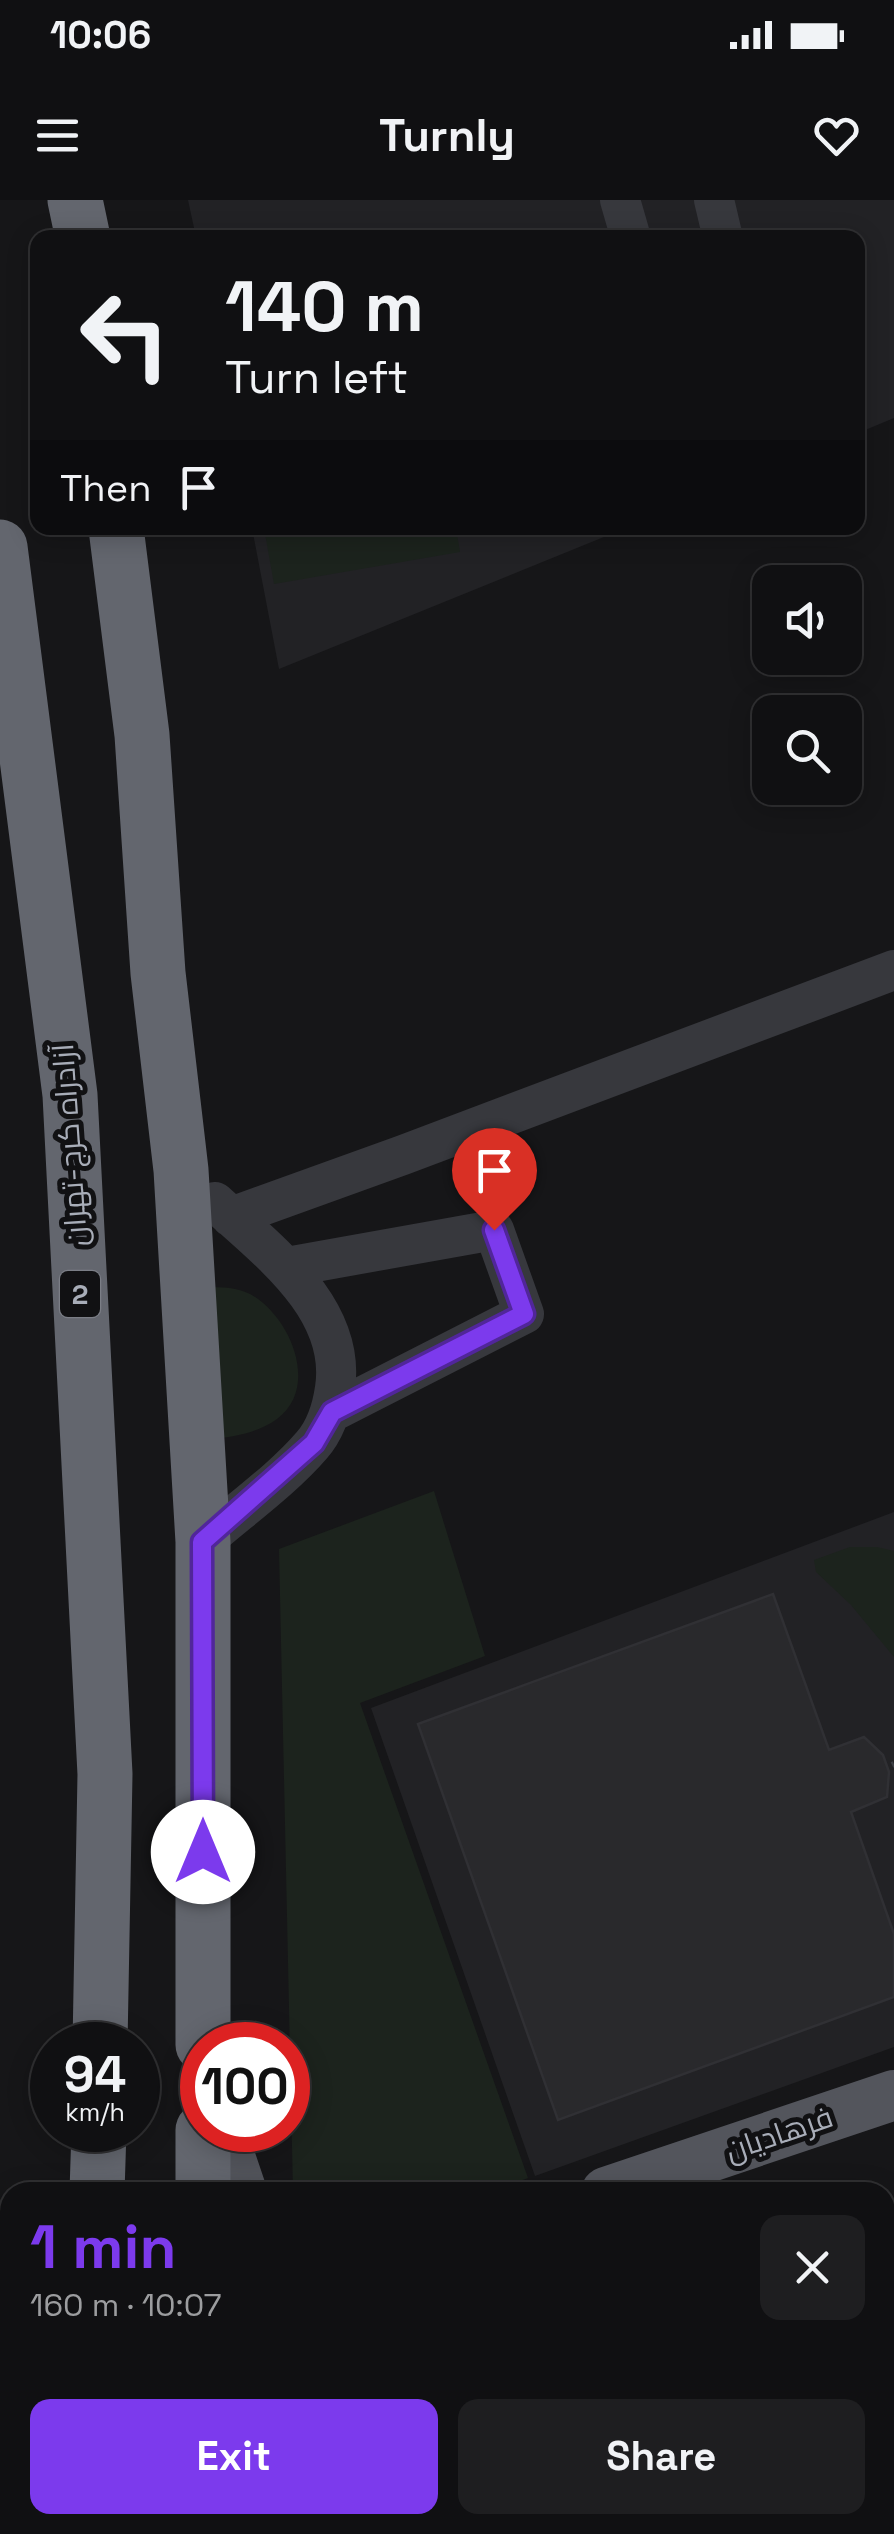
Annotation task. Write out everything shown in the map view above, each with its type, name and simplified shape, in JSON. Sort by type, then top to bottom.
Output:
[{"type":"highway","points":[[117,535],[142,735],[158,973],[181,1170],[202,1542],[203,2022]]},
{"type":"highway","name":"آزادراه کرج-تهران","points":[[0,548],[70,1095],[105,1774],[100,2022]]},
{"type":"highway","points":[[98,2152],[98,2182]]},
{"type":"highway","points":[[203,2152],[203,2182]]},
{"type":"main road","name":"فرهادیان","points":[[636,2182],[894,2095]]},
{"type":"main road","points":[[228,2152],[239,2182]]},
{"type":"street","points":[[620,200],[629,230]]},
{"type":"street","points":[[714,200],[721,230]]},
{"type":"street","points":[[231,1216],[403,1156],[894,970]]},
{"type":"street","points":[[181,1170],[287,1267],[312,1299],[332,1342],[337,1376],[332,1412],[314,1443],[202,1542]]},
{"type":"street","points":[[287,1267],[494,1230],[524,1314],[332,1412]]},
{"type":"shaded area","points":[[188,200],[894,200],[894,418],[865,430],[865,230],[194,230]]},
{"type":"shaded area","points":[[253,535],[609,535],[279,669]]},
{"type":"shaded area","points":[[265,535],[457,535],[460,552],[274,584]]},
{"type":"shaded area","points":[[196,1287],[231,1288],[250,1294],[277,1318],[287,1334],[295,1352],[297,1388],[290,1405],[262,1428],[211,1439]]},
{"type":"shaded area","points":[[434,1491],[485,1656],[360,1703],[528,2178],[517,2182],[293,2182],[292,2152],[310,2152],[310,2022],[289,2022],[279,1549]]},
{"type":"shaded area","points":[[894,1512],[894,2047],[535,2176],[371,1708]]},
{"type":"shaded area","points":[[850,1547],[894,1551],[894,1657],[851,1605],[816,1572],[814,1560]]},
{"type":"building","points":[[773,1594],[829,1750],[864,1737],[883,1755],[889,1772],[887,1797],[851,1812],[894,1934],[894,1997],[558,2120],[418,1724]]},
{"type":"route","points":[[203,1852],[202,1542],[314,1443],[332,1412],[524,1314],[494,1230]]}]
